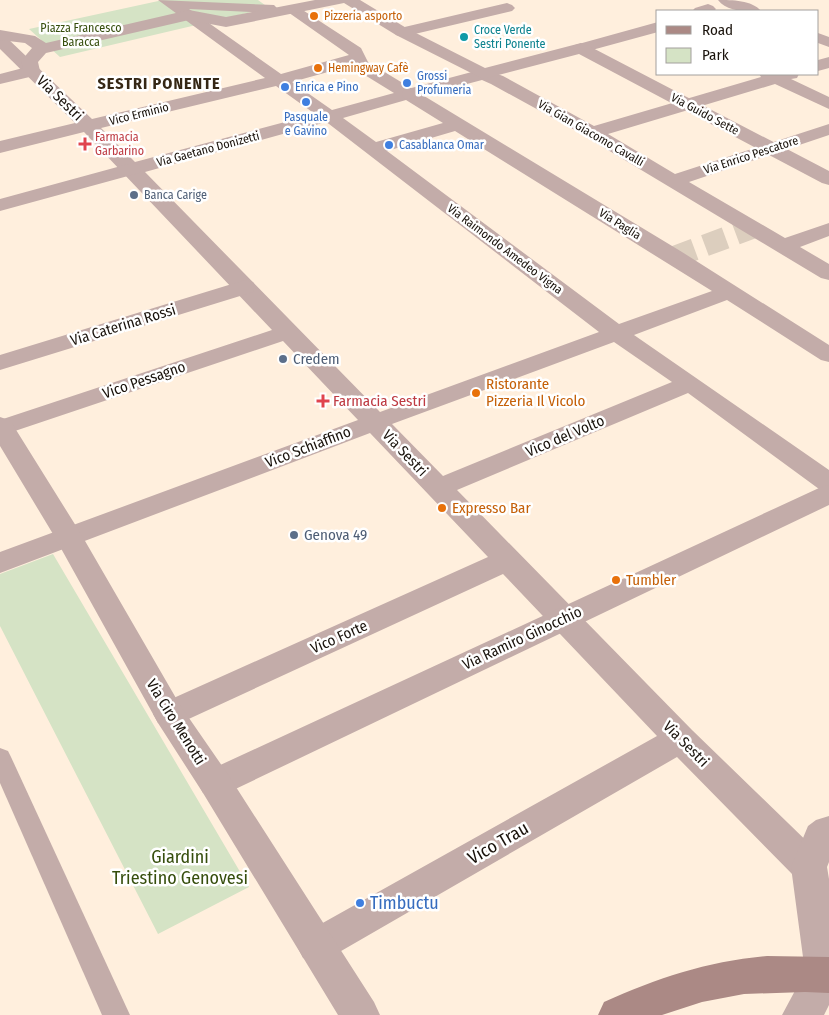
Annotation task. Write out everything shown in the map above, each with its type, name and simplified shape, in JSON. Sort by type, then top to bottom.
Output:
[{"type":"main road","points":[[618,1015],[652,999],[707,981],[760,974],[827,975]]},
{"type":"street","points":[[177,8],[226,22],[250,19],[340,0]]},
{"type":"street","name":"Via Gian Giacomo Cavalli","points":[[350,0],[402,32],[498,80],[592,133],[829,273]]},
{"type":"street","points":[[726,0],[751,10]]},
{"type":"street","points":[[0,34],[34,44],[177,8],[263,4]]},
{"type":"street","name":"Via Raimondo Amedeo Vigna","points":[[177,8],[330,116],[616,333],[690,383],[829,483]]},
{"type":"street","points":[[402,32],[507,8]]},
{"type":"street","points":[[293,10],[357,55]]},
{"type":"street","points":[[410,94],[656,28]]},
{"type":"street","name":"Via Sestri","points":[[0,40],[32,71],[52,95],[89,126],[132,169],[680,739],[808,867]]},
{"type":"street","points":[[0,79],[32,71],[29,61],[34,44]]},
{"type":"street","name":"Via Guido Sette","points":[[581,48],[829,179]]},
{"type":"street","name":"Vico Erminio","points":[[0,147],[279,80],[357,55]]},
{"type":"street","name":"Via Paglia","points":[[357,55],[361,65],[459,124],[829,356]]},
{"type":"street","points":[[592,133],[688,105],[777,75],[829,104]]},
{"type":"street","name":"Via Gaetano Donizetti","points":[[0,205],[410,94]]},
{"type":"street","points":[[373,148],[459,124]]},
{"type":"street","name":"Via Enrico Pescatore","points":[[672,181],[829,129]]},
{"type":"street","points":[[784,246],[829,229]]},
{"type":"street","name":"Via Caterina Rossi","points":[[0,363],[245,287]]},
{"type":"street","name":"Vico Schiaffino","points":[[0,564],[375,422],[729,292]]},
{"type":"street","name":"Vico Pessagno","points":[[1,427],[288,332]]},
{"type":"street","name":"Vico del Volto","points":[[439,488],[690,383]]},
{"type":"street","name":"Via Ciro Menotti","points":[[1,427],[69,538],[169,714],[215,783],[360,1015]]},
{"type":"street","name":"Via Ramiro Ginocchio","points":[[215,783],[829,494]]},
{"type":"street","name":"Vico Forte","points":[[169,714],[508,560]]},
{"type":"street","name":"Vico Trau","points":[[316,946],[680,739]]},
{"type":"street","points":[[802,1015],[827,975],[808,867],[820,837],[829,831]]},
{"type":"lane","points":[[0,757],[116,1015]]},
{"type":"green space","name":"Piazza Francesco Baracca","points":[[163,0],[258,0],[269,8],[60,57],[29,29]]},
{"type":"green space","name":"Giardini Triestino Genovesi","points":[[53,554],[249,887],[158,934],[0,626],[0,574]]},
{"type":"tunnel","points":[[674,257],[752,228]]},
{"type":"place","name":"Pizzeria asporto","points":[[314,16]]},
{"type":"place","name":"Croce Verde Sestri Ponente","points":[[464,37]]},
{"type":"place","name":"Hemingway Cafè","points":[[318,68]]},
{"type":"place","name":"Grossi Profumeria","points":[[407,83]]},
{"type":"place","name":"Enrica e Pino","points":[[285,87]]},
{"type":"place","name":"Pasquale e Gavino","points":[[306,102]]},
{"type":"place","name":"Farmacia Garbarino","points":[[85,144]]},
{"type":"place","name":"Casablanca Omar","points":[[389,145]]},
{"type":"place","name":"Banca Carige","points":[[134,195]]},
{"type":"place","name":"Credem","points":[[283,359]]},
{"type":"place","name":"Ristorante Pizzeria Il Vicolo","points":[[476,393]]},
{"type":"place","name":"Farmacia Sestri","points":[[323,401]]},
{"type":"place","name":"Expresso Bar","points":[[442,508]]},
{"type":"place","name":"Genova 49","points":[[294,535]]},
{"type":"place","name":"Tumbler","points":[[616,580]]},
{"type":"place","name":"Timbuctu","points":[[360,903]]},
{"type":"district","name":"SESTRI PONENTE","points":[[159,83]]}]
